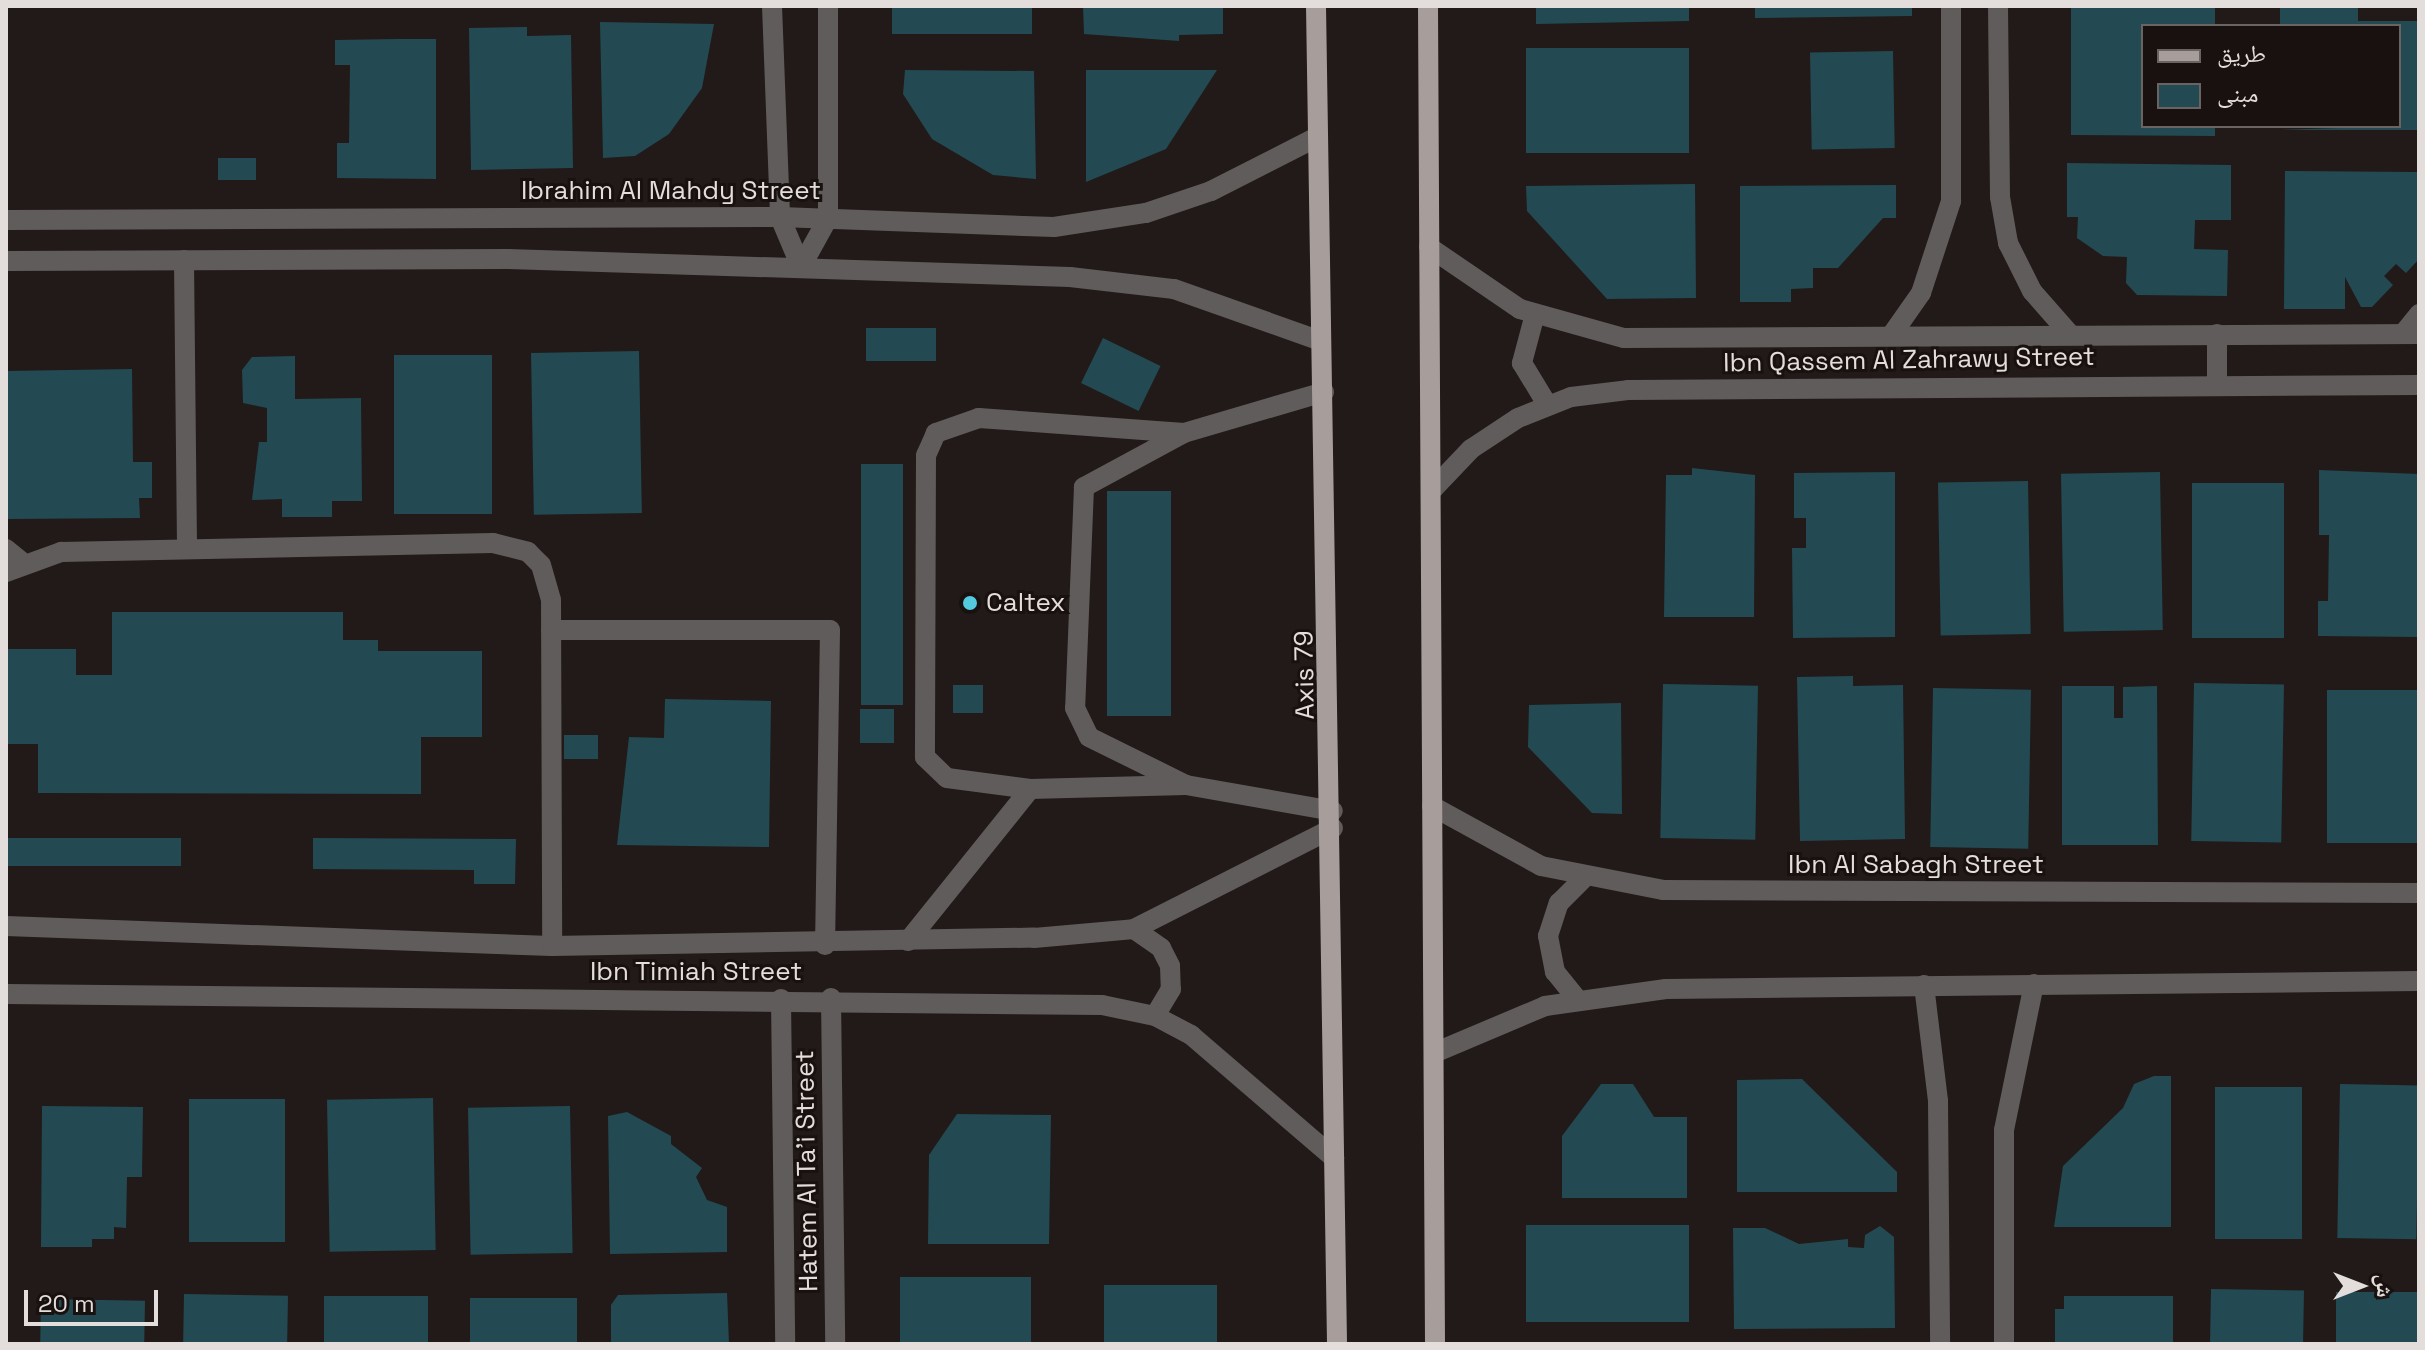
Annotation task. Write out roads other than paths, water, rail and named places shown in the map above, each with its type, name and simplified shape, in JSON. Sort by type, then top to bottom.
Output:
[{"type":"main road","name":"Axis 79","points":[[1316,6],[1333,820],[1337,1344]]},
{"type":"main road","points":[[1428,6],[1435,1344]]},
{"type":"street","points":[[772,6],[780,217],[801,267]]},
{"type":"street","points":[[801,267],[828,218],[828,6]]},
{"type":"street","points":[[1893,333],[1926,282],[1951,201],[1951,6]]},
{"type":"street","points":[[1998,6],[2000,197],[2008,243],[2032,291],[2068,332]]},
{"type":"street","name":"Ibrahim Al Mahdy Street","points":[[6,220],[780,217],[1054,227],[1146,213],[1211,191],[1317,137]]},
{"type":"street","name":"Ibn Qassem Al Zahrawy Street","points":[[1429,247],[1473,281],[1535,314],[1624,338],[2068,332],[2411,334]]},
{"type":"street","points":[[184,260],[187,549]]},
{"type":"street","points":[[6,261],[801,267],[1070,277],[1174,289],[1321,341]]},
{"type":"street","points":[[1535,314],[1522,363],[1548,406]]},
{"type":"street","points":[[2411,334],[2419,314]]},
{"type":"street","points":[[2217,334],[2217,382]]},
{"type":"street","name":"Ibn Qassem Al Zahrawy Street","points":[[1431,491],[1471,449],[1548,406],[1628,390],[2217,382],[2419,385]]},
{"type":"street","points":[[1324,392],[1184,433],[1084,487],[1075,708],[1089,737],[1186,785],[1333,820]]},
{"type":"street","points":[[1184,433],[979,418],[936,433],[926,455],[925,757],[947,778],[1030,789],[1186,785]]},
{"type":"street","points":[[11,561],[61,552],[511,544],[541,565],[551,630],[552,946]]},
{"type":"street","points":[[551,630],[830,630],[825,945]]},
{"type":"street","points":[[908,941],[1030,789]]},
{"type":"street","name":"Ibn Al Sabagh Street","points":[[1432,806],[1485,841],[1584,878],[1663,890],[2419,893]]},
{"type":"street","name":"Ibn Timiah Street","points":[[6,926],[552,946],[825,945],[1134,929],[1333,820]]},
{"type":"street","points":[[1577,999],[1555,972],[1548,936],[1559,903],[1584,878]]},
{"type":"street","points":[[1134,929],[1161,948],[1170,966],[1171,989],[1155,1016]]},
{"type":"street","points":[[1434,1053],[1488,1026],[1577,999],[1666,989],[2419,981]]},
{"type":"street","points":[[2004,1344],[2004,1130],[2034,984]]},
{"type":"street","points":[[1924,985],[1938,1101],[1940,1344]]},
{"type":"street","name":"Ibn Timiah Street","points":[[6,994],[1045,1000],[1155,1016],[1223,1060],[1334,1158]]},
{"type":"street","name":"Hatem Al Ta'i Street","points":[[831,998],[835,1344]]},
{"type":"street","name":"Hatem Al Ta'i Street","points":[[781,999],[785,1344]]},
{"type":"place","name":"Caltex","points":[[970,603]]}]
